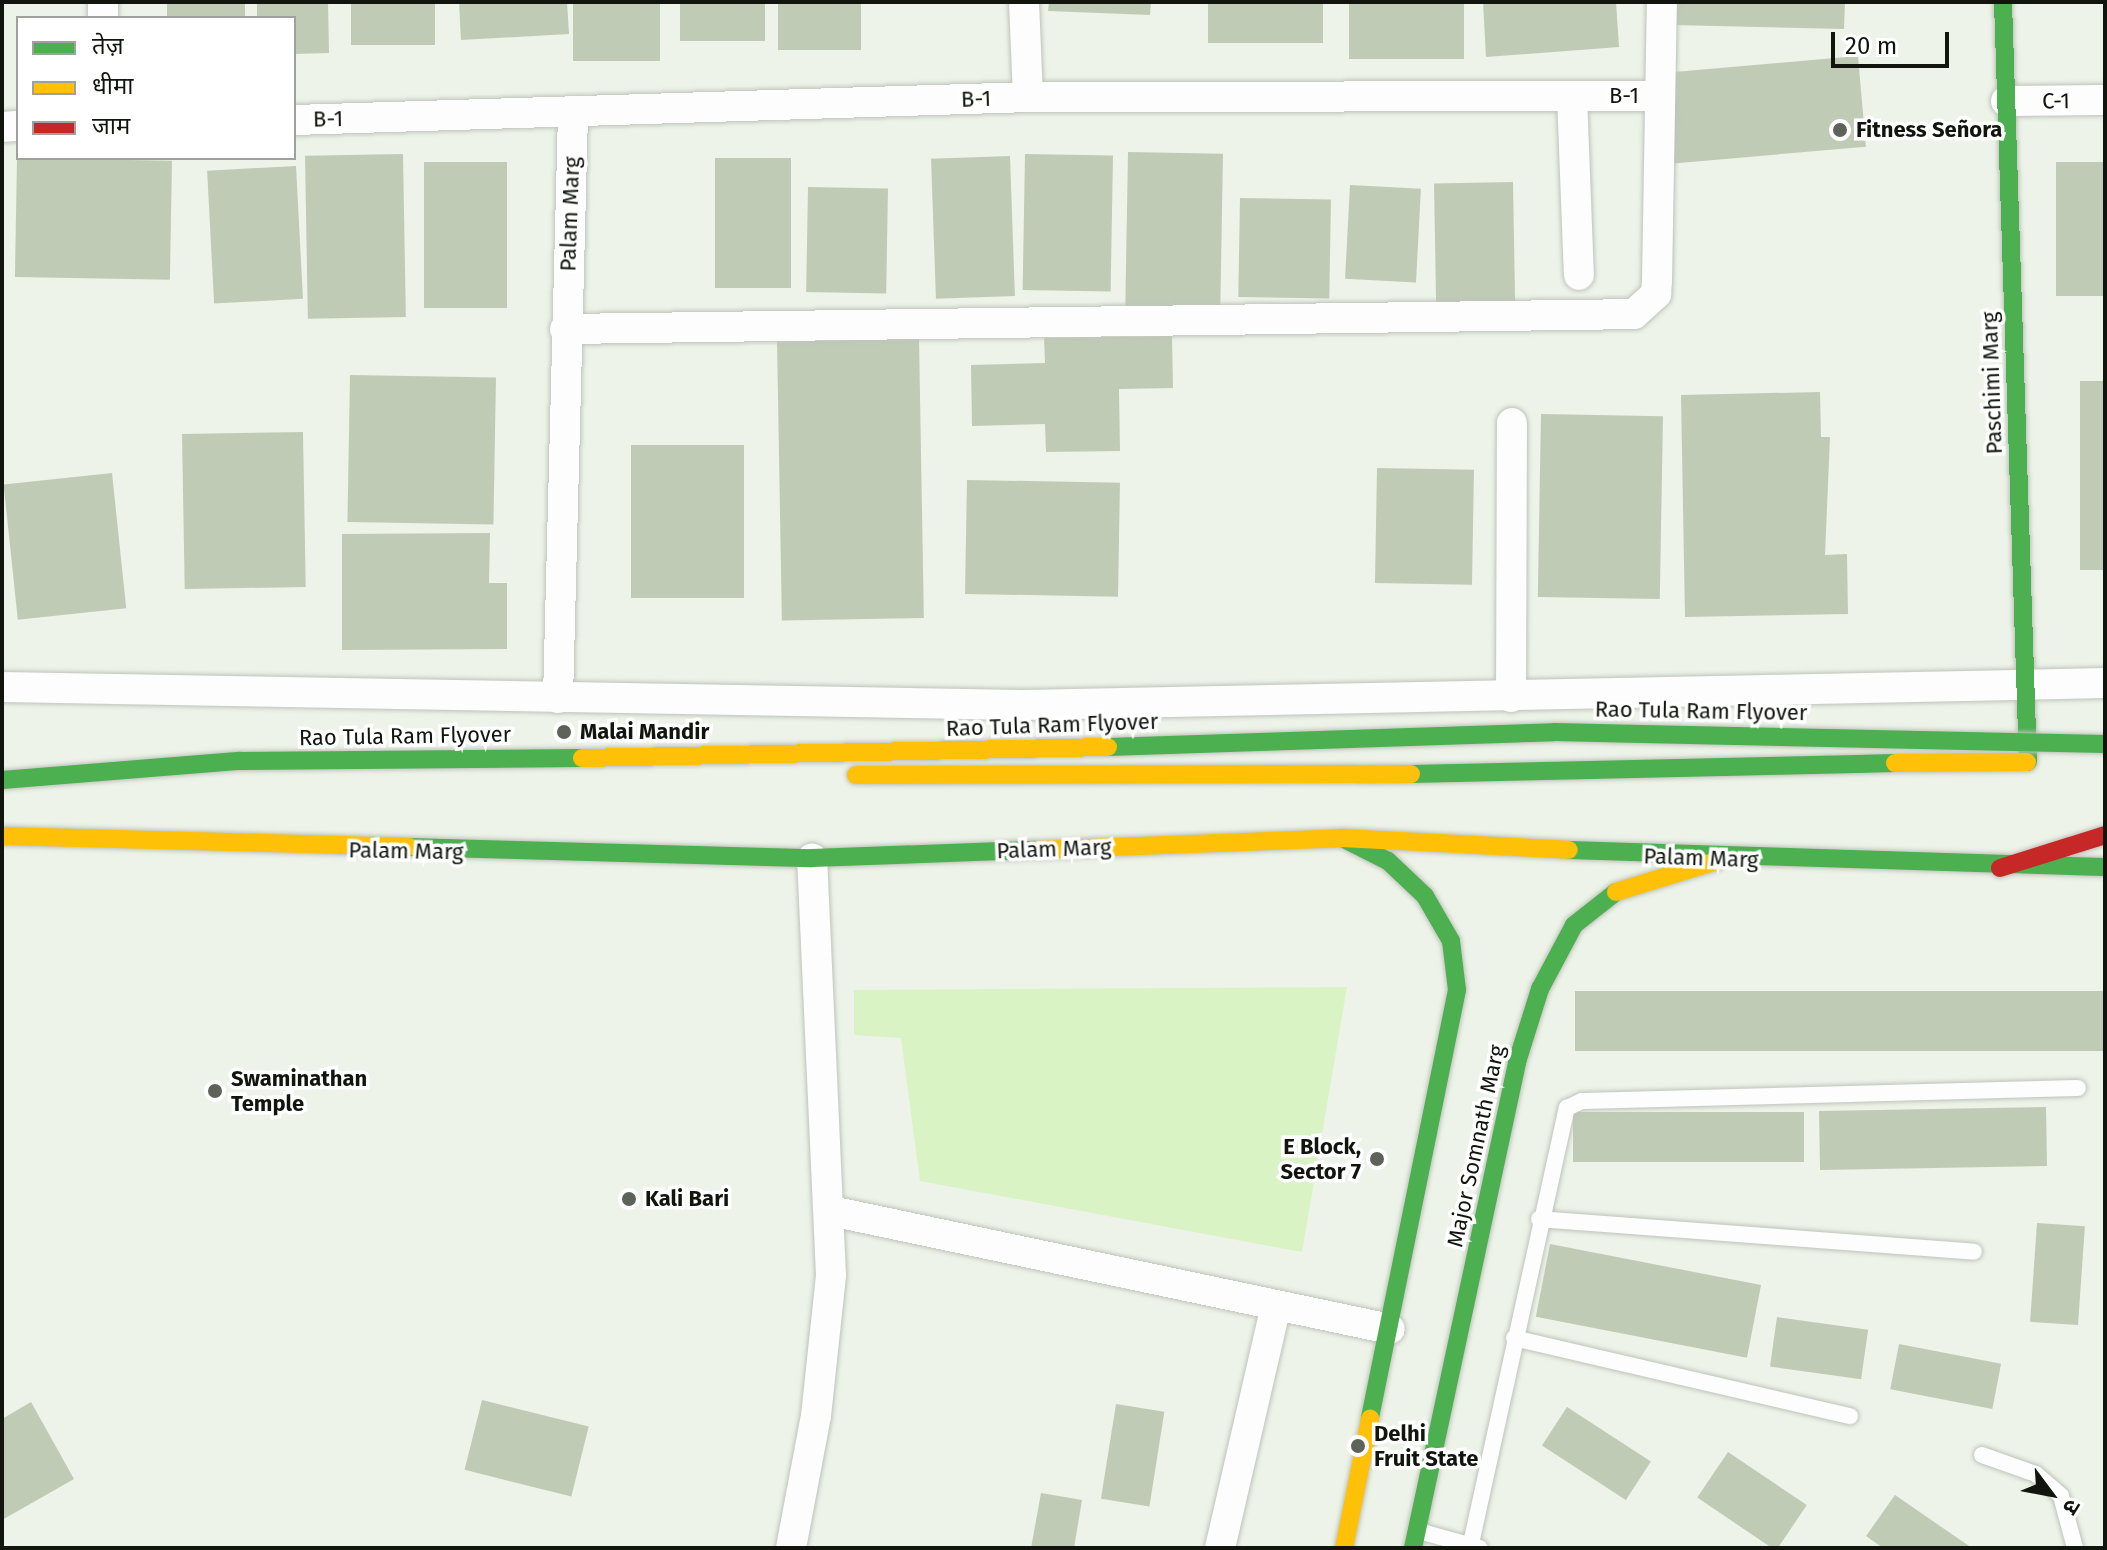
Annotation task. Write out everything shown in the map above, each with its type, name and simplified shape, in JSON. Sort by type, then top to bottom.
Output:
[{"type":"main road","name":"Paschimi Marg","points":[[2003,2],[2028,762]]},
{"type":"main road","name":"Rao Tula Ram Flyover","points":[[2,780],[240,761],[864,755],[1554,732],[2105,744]]},
{"type":"main road","points":[[831,776],[1546,774],[1588,766],[2028,762],[2105,758]]},
{"type":"main road","points":[[2,773],[799,776]]},
{"type":"main road","points":[[2000,868],[2105,835]]},
{"type":"main road","name":"Palam Marg","points":[[2,836],[812,858],[1342,838],[1725,859],[2000,868],[2105,867]]},
{"type":"main road","points":[[1342,838],[1388,861],[1416,887],[1451,941],[1457,990],[1456,1049],[1390,1329],[1344,1548]]},
{"type":"main road","name":"Major Somnath Marg","points":[[1415,1539],[1517,1062],[1540,989],[1574,925],[1619,890],[1725,859]]},
{"type":"main road","points":[[1490,1056],[1517,1062]]},
{"type":"street","points":[[1024,2],[1028,97]]},
{"type":"street","points":[[565,329],[1634,314],[1656,294],[1662,2]]},
{"type":"street","points":[[1572,96],[1579,275]]},
{"type":"street","name":"B-1","points":[[296,120],[573,114],[1028,97],[1658,96]]},
{"type":"street","name":"C-1","points":[[2006,101],[2105,100]]},
{"type":"street","name":"Palam Marg","points":[[558,698],[565,329],[573,114]]},
{"type":"street","points":[[1511,697],[1512,423]]},
{"type":"street","points":[[2,687],[1023,705],[2105,683]]},
{"type":"street","points":[[791,1548],[827,1344],[831,1211],[812,858]]},
{"type":"street","points":[[831,1211],[1390,1329]]},
{"type":"street","points":[[1220,1548],[1276,1305]]},
{"type":"lane","points":[[1415,1539],[1474,1547],[1514,1338],[1561,1119],[1582,1101],[2078,1088]]},
{"type":"lane","points":[[1539,1219],[1974,1252]]},
{"type":"lane","points":[[1514,1338],[1850,1416]]},
{"type":"lane","points":[[1982,1455],[2036,1474],[2061,1496],[2075,1548]]},
{"type":"green space","points":[[1347,987],[1302,1252],[920,1181],[901,1038],[854,1035],[854,990]]},
{"type":"building","points":[[167,2],[245,2],[245,16],[167,16]]},
{"type":"building","points":[[257,2],[328,2],[329,53],[296,54],[296,16],[257,16]]},
{"type":"building","points":[[351,2],[435,2],[435,45],[351,45]]},
{"type":"building","points":[[459,2],[567,2],[569,34],[461,40]]},
{"type":"building","points":[[573,2],[660,2],[660,61],[573,61]]},
{"type":"building","points":[[680,2],[765,2],[765,41],[680,41]]},
{"type":"building","points":[[778,2],[861,2],[861,50],[778,50]]},
{"type":"building","points":[[1049,2],[1151,2],[1150,15],[1048,11]]},
{"type":"building","points":[[1208,2],[1323,2],[1323,43],[1208,43]]},
{"type":"building","points":[[1349,2],[1464,2],[1464,59],[1349,59]]},
{"type":"building","points":[[1483,2],[1616,2],[1619,47],[1486,57]]},
{"type":"building","points":[[1673,2],[1845,2],[1844,29],[1672,25]]},
{"type":"building","points":[[1858,56],[1866,147],[1674,163],[1666,73]]},
{"type":"building","points":[[1128,152],[1223,154],[1220,314],[1125,312]]},
{"type":"building","points":[[403,154],[406,317],[308,319],[305,156]]},
{"type":"building","points":[[1025,154],[1113,156],[1111,292],[1023,290]]},
{"type":"building","points":[[1010,156],[1015,296],[936,299],[931,159]]},
{"type":"building","points":[[715,158],[791,158],[791,288],[715,288]]},
{"type":"building","points":[[17,160],[172,161],[170,280],[15,277]]},
{"type":"building","points":[[424,162],[507,162],[507,308],[424,308]]},
{"type":"building","points":[[2056,162],[2105,162],[2105,296],[2056,296]]},
{"type":"building","points":[[296,166],[303,299],[214,303],[207,171]]},
{"type":"building","points":[[1513,182],[1515,304],[1436,305],[1434,183]]},
{"type":"building","points":[[1350,185],[1421,189],[1416,283],[1345,279]]},
{"type":"building","points":[[808,187],[888,188],[886,293],[806,292]]},
{"type":"building","points":[[1240,198],[1331,200],[1329,299],[1238,297]]},
{"type":"building","points":[[1172,336],[1173,388],[1119,389],[1120,451],[1046,452],[1045,424],[972,426],[971,365],[1045,363],[1044,338]]},
{"type":"building","points":[[919,339],[924,618],[782,620],[777,341]]},
{"type":"building","points":[[350,375],[496,378],[493,525],[347,522]]},
{"type":"building","points":[[2080,381],[2105,381],[2105,570],[2080,570]]},
{"type":"building","points":[[1820,392],[1821,437],[1830,437],[1825,555],[1847,554],[1848,614],[1685,617],[1681,395]]},
{"type":"building","points":[[1541,414],[1663,416],[1660,599],[1538,597]]},
{"type":"building","points":[[303,432],[306,587],[185,589],[182,434]]},
{"type":"building","points":[[631,445],[744,445],[744,598],[631,598]]},
{"type":"building","points":[[1377,468],[1474,470],[1472,585],[1375,583]]},
{"type":"building","points":[[112,473],[126,608],[18,620],[4,484]]},
{"type":"building","points":[[967,480],[1120,483],[1118,597],[965,594]]},
{"type":"building","points":[[490,533],[489,583],[507,583],[507,649],[342,650],[342,534]]},
{"type":"building","points":[[1575,991],[2105,991],[2105,1051],[1575,1051]]},
{"type":"building","points":[[2046,1107],[2047,1166],[1820,1170],[1819,1111]]},
{"type":"building","points":[[1573,1112],[1804,1112],[1804,1162],[1573,1162]]},
{"type":"building","points":[[2037,1223],[2085,1226],[2078,1325],[2030,1322]]},
{"type":"building","points":[[1550,1244],[1761,1285],[1747,1358],[1536,1317]]},
{"type":"building","points":[[1777,1317],[1868,1330],[1861,1379],[1770,1367]]},
{"type":"building","points":[[1899,1344],[2001,1364],[1992,1409],[1890,1389]]},
{"type":"building","points":[[482,1400],[589,1427],[571,1496],[465,1470]]},
{"type":"building","points":[[31,1402],[74,1479],[2,1520],[2,1419]]},
{"type":"building","points":[[1116,1404],[1164,1412],[1149,1506],[1101,1499]]},
{"type":"building","points":[[1567,1407],[1651,1461],[1626,1500],[1542,1446]]},
{"type":"building","points":[[1728,1452],[1807,1505],[1778,1548],[1772,1548],[1697,1498]]},
{"type":"building","points":[[1041,1493],[1082,1500],[1074,1548],[1031,1548]]},
{"type":"building","points":[[1895,1495],[1972,1548],[1883,1548],[1866,1536]]},
{"type":"traffic: fast","points":[[2003,2],[2028,762]]},
{"type":"traffic: fast","points":[[1108,747],[1554,732],[2105,744]]},
{"type":"traffic: fast","points":[[2,780],[240,761],[582,758]]},
{"type":"traffic: fast","points":[[1411,774],[1895,763]]},
{"type":"traffic: fast","points":[[1342,838],[1388,861],[1425,896],[1451,941],[1457,990],[1370,1419]]},
{"type":"traffic: fast","points":[[409,847],[812,858],[1035,850]]},
{"type":"traffic: fast","points":[[1569,850],[2105,867]]},
{"type":"traffic: fast","points":[[1413,1548],[1517,1062],[1540,989],[1574,925],[1616,892]]},
{"type":"traffic: slow","points":[[582,758],[1108,747]]},
{"type":"traffic: slow","points":[[1895,763],[2027,762]]},
{"type":"traffic: slow","points":[[856,775],[1411,774]]},
{"type":"traffic: slow","points":[[2,836],[409,847]]},
{"type":"traffic: slow","points":[[1035,850],[1342,838],[1569,850]]},
{"type":"traffic: slow","points":[[1616,892],[1717,861]]},
{"type":"traffic: slow","points":[[1344,1548],[1370,1419]]},
{"type":"traffic: jam","points":[[2000,868],[2105,835]]},
{"type":"place","name":"Fitness Señora","points":[[1840,130]]},
{"type":"place","name":"Malai Mandir","points":[[564,732]]},
{"type":"place","name":"Swaminathan Temple","points":[[215,1091]]},
{"type":"place","name":"E Block, Sector 7","points":[[1377,1159]]},
{"type":"place","name":"Kali Bari","points":[[629,1199]]},
{"type":"place","name":"Delhi Fruit State","points":[[1358,1446]]}]
